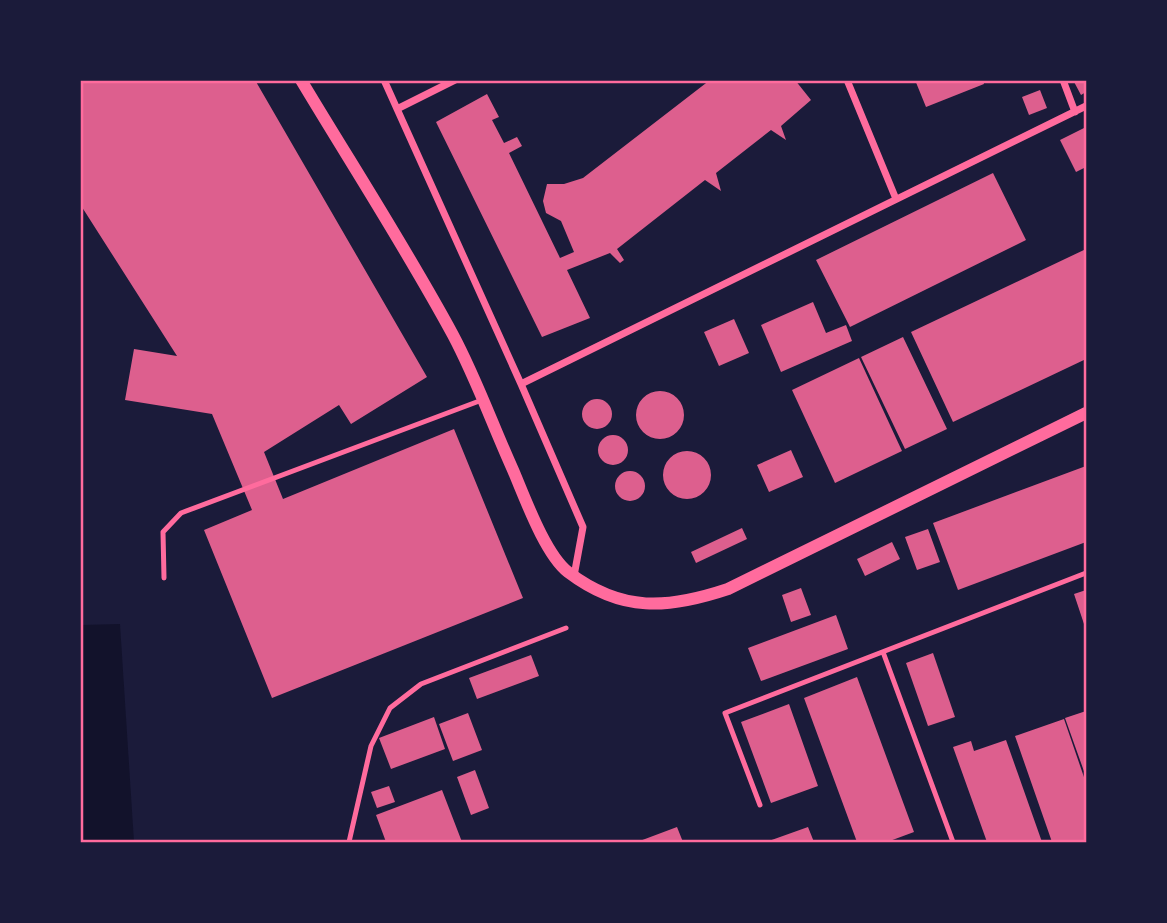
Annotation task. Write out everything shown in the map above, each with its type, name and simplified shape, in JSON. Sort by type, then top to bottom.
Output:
[{"type":"street","points":[[301,80],[454,337],[541,535],[566,570],[603,592],[631,602],[664,605],[694,601],[728,589],[1087,413]]},
{"type":"street","points":[[384,80],[522,384],[583,527],[574,576]]},
{"type":"street","points":[[397,109],[455,80]]},
{"type":"street","points":[[848,80],[896,199]]},
{"type":"street","points":[[1063,80],[1075,112]]},
{"type":"street","points":[[522,384],[1087,106]]},
{"type":"lane","points":[[164,578],[163,532],[180,513],[482,400]]},
{"type":"lane","points":[[760,805],[725,713],[1087,573]]},
{"type":"lane","points":[[349,842],[371,746],[390,708],[421,684],[566,628]]},
{"type":"lane","points":[[883,652],[953,842]]},
{"type":"shaded area","points":[[120,624],[134,842],[81,842],[81,625]]},
{"type":"building","points":[[80,80],[255,80],[427,377],[351,424],[339,405],[264,452],[283,499],[454,429],[523,598],[272,698],[204,530],[252,510],[212,414],[125,400],[134,349],[177,356],[80,204]]},
{"type":"building","points":[[710,80],[795,80],[811,100],[781,126],[786,140],[771,130],[716,173],[721,191],[705,180],[617,249],[624,260],[620,263],[610,253],[567,270],[590,318],[542,337],[436,122],[487,94],[499,117],[492,120],[504,143],[517,137],[522,146],[509,153],[560,258],[574,252],[561,221],[546,213],[543,201],[547,184],[564,184],[583,178]]},
{"type":"building","points":[[915,80],[983,80],[984,84],[926,107]]},
{"type":"building","points":[[1073,80],[1086,80],[1086,92],[1081,95]]},
{"type":"building","points":[[1040,90],[1047,108],[1029,115],[1022,97]]},
{"type":"building","points":[[1086,127],[1086,167],[1076,172],[1060,140]]},
{"type":"building","points":[[993,173],[1026,240],[850,327],[816,260]]},
{"type":"building","points":[[1086,249],[1086,359],[953,422],[911,332]]},
{"type":"building","points":[[813,302],[826,333],[846,325],[852,341],[781,372],[761,325]]},
{"type":"building","points":[[734,319],[749,353],[719,366],[704,332]]},
{"type":"building","points":[[903,337],[947,429],[905,449],[861,357]]},
{"type":"building","points":[[859,358],[902,451],[835,483],[792,390]]},
{"type":"building","points":[[660,391],[677,398],[684,415],[677,432],[660,439],[643,432],[636,415],[643,398]]},
{"type":"building","points":[[597,399],[608,403],[612,414],[608,425],[597,429],[586,425],[582,414],[586,403]]},
{"type":"building","points":[[613,435],[624,439],[628,450],[624,461],[613,465],[602,461],[598,450],[602,439]]},
{"type":"building","points":[[791,450],[803,477],[769,492],[757,465]]},
{"type":"building","points":[[687,451],[704,458],[711,475],[704,492],[687,499],[670,492],[663,475],[670,458]]},
{"type":"building","points":[[1086,466],[1086,542],[958,590],[933,523]]},
{"type":"building","points":[[630,471],[641,475],[645,486],[641,497],[630,501],[619,497],[615,486],[619,475]]},
{"type":"building","points":[[742,528],[747,539],[696,563],[691,552]]},
{"type":"building","points":[[928,529],[940,562],[917,570],[905,537]]},
{"type":"building","points":[[892,542],[900,559],[865,576],[857,559]]},
{"type":"building","points":[[801,588],[811,615],[791,622],[782,595]]},
{"type":"building","points":[[1086,590],[1086,630],[1074,594]]},
{"type":"building","points":[[836,615],[848,649],[761,681],[748,648]]},
{"type":"building","points":[[933,653],[955,717],[928,726],[906,663]]},
{"type":"building","points":[[531,655],[539,676],[477,699],[469,678]]},
{"type":"building","points":[[857,677],[914,832],[887,842],[857,842],[804,698]]},
{"type":"building","points":[[789,704],[818,786],[771,803],[741,722]]},
{"type":"building","points":[[1086,711],[1086,777],[1065,718]]},
{"type":"building","points":[[468,713],[482,750],[453,761],[439,724]]},
{"type":"building","points":[[434,717],[445,749],[391,769],[379,738]]},
{"type":"building","points":[[1064,719],[1086,783],[1086,842],[1052,842],[1015,736]]},
{"type":"building","points":[[1006,740],[1042,842],[987,842],[953,747],[971,741],[974,751]]},
{"type":"building","points":[[475,770],[489,808],[471,815],[457,777]]},
{"type":"building","points":[[389,786],[395,802],[377,808],[371,792]]},
{"type":"building","points":[[442,790],[462,842],[386,842],[376,815]]},
{"type":"building","points":[[677,827],[683,842],[637,842]]},
{"type":"building","points":[[808,827],[814,842],[766,842]]}]
